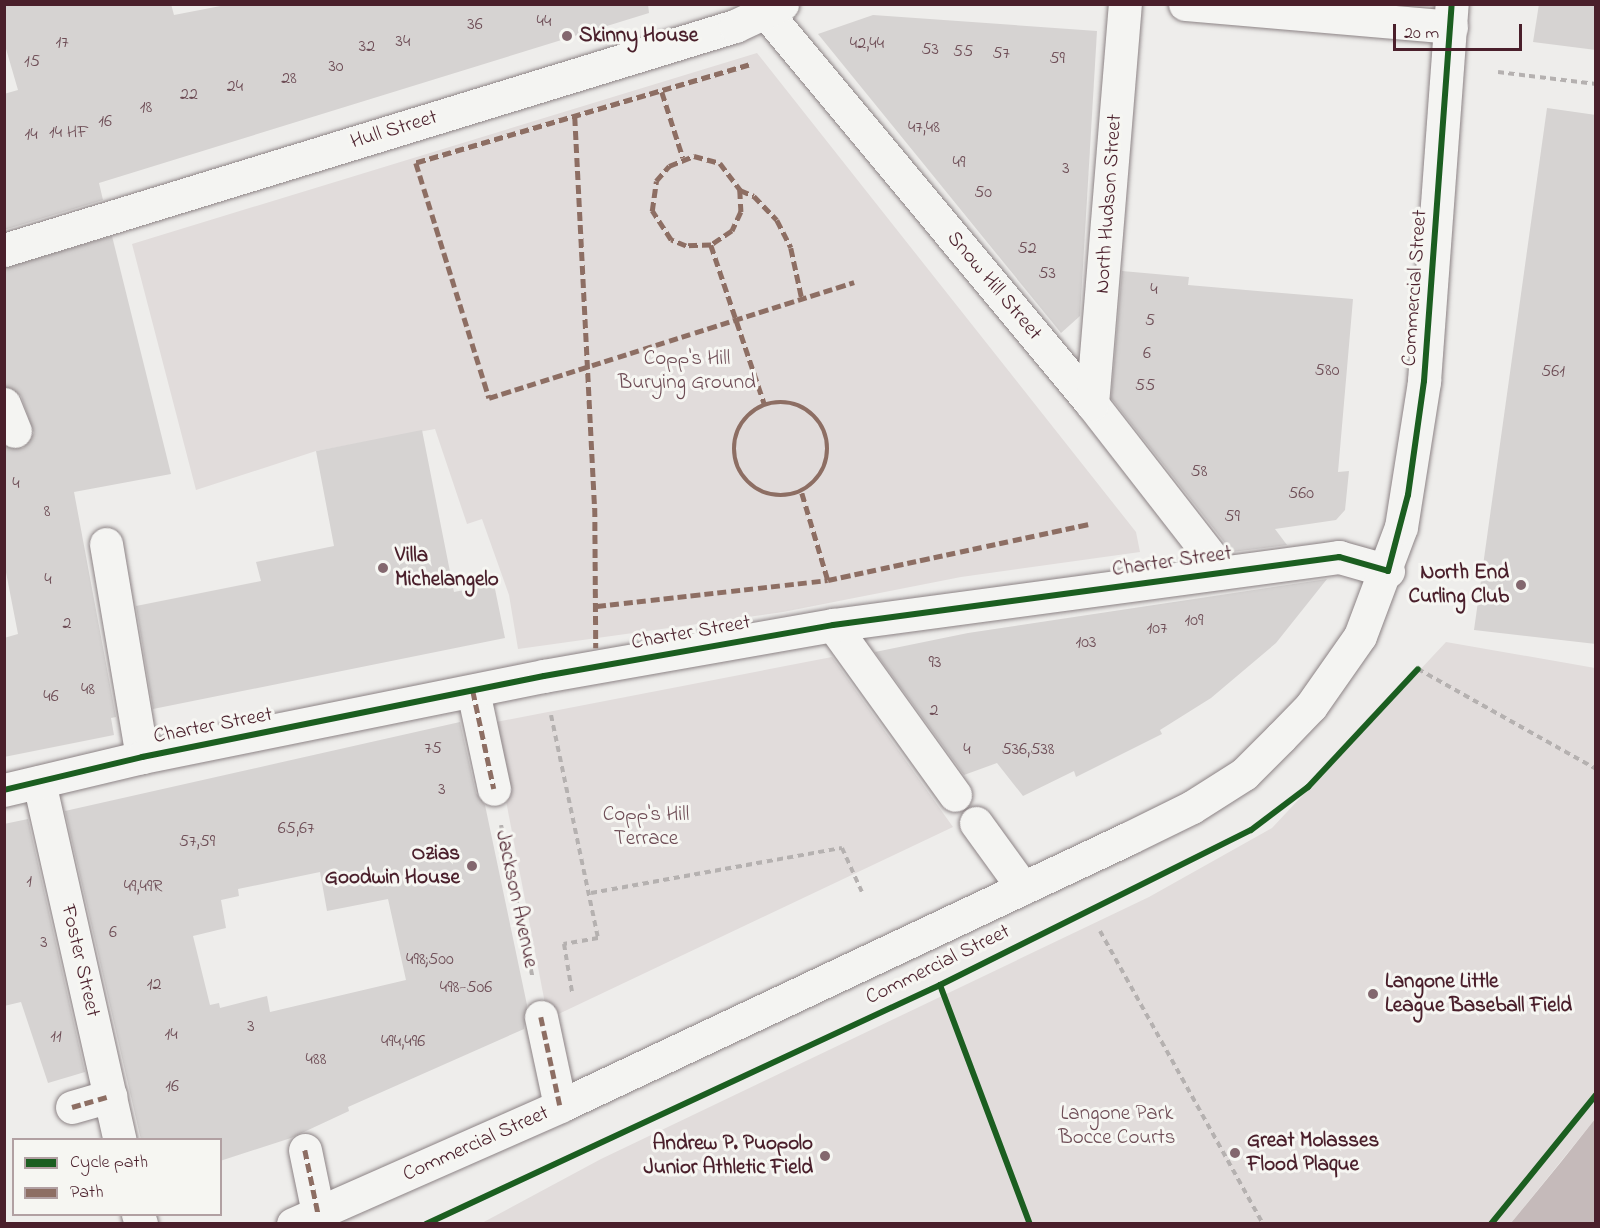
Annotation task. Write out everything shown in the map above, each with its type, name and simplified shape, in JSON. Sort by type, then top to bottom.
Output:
[{"type":"street","name":"North Hudson Street","points":[[1092,404],[1125,4]]},
{"type":"street","points":[[1185,4],[1451,16]]},
{"type":"street","name":"Snow Hill Street","points":[[769,7],[1092,404],[1223,572]]},
{"type":"street","name":"Hull Street","points":[[4,250],[735,26],[769,7]]},
{"type":"street","name":"Commercial Street","points":[[305,1218],[560,1107],[1192,807],[1244,774],[1317,698],[1360,636],[1388,571],[1408,495],[1425,381],[1451,16]]},
{"type":"street","points":[[106,544],[142,757]]},
{"type":"street","name":"Charter Street","points":[[4,790],[142,757],[473,691],[833,625],[1339,557],[1388,571]]},
{"type":"street","points":[[833,625],[955,795]]},
{"type":"street","points":[[473,691],[494,789]]},
{"type":"street","name":"Foster Street","points":[[39,782],[120,1138]]},
{"type":"street","points":[[976,823],[1023,888]]},
{"type":"street","points":[[541,1017],[560,1107]]},
{"type":"street","points":[[72,1107],[110,1096]]},
{"type":"street","points":[[304,1150],[305,1218]]},
{"type":"path","points":[[1498,72],[1596,84]]},
{"type":"path","points":[[1412,674],[1418,669],[1596,769]]},
{"type":"path","points":[[550,711],[591,892],[598,938],[564,944],[573,996]]},
{"type":"path","points":[[591,892],[842,848],[862,892]]},
{"type":"path","points":[[1100,931],[1263,1224]]},
{"type":"path","points":[[940,985],[1030,1224]]},
{"type":"path","points":[[1491,1224],[1596,1095]]},
{"type":"green space","name":"Copp's Hill Burying Ground","points":[[757,53],[1136,532],[1140,552],[961,577],[783,612],[518,649],[509,595],[482,519],[467,524],[435,429],[316,451],[196,490],[132,244]]},
{"type":"green space","name":"Langone Park Bocce Courts","points":[[1446,642],[1595,668],[1595,1119],[1511,1223],[480,1224],[601,1159],[1149,897],[1272,828]]},
{"type":"green space","name":"Copp's Hill Terrace","points":[[832,657],[953,827],[548,1019],[491,723]]},
{"type":"shaded area","points":[[1595,1119],[1595,1223],[1511,1223],[1561,1162]]},
{"type":"building","points":[[4,4],[171,4],[174,15],[231,4],[648,4],[649,13],[99,183],[103,200],[4,230],[4,94],[18,90],[4,42]]},
{"type":"building","points":[[1539,4],[1596,4],[1596,50],[1533,42]]},
{"type":"building","points":[[873,15],[1097,31],[1080,316],[1061,333],[818,34]]},
{"type":"building","points":[[1547,108],[1596,115],[1596,644],[1474,630]]},
{"type":"building","points":[[112,236],[171,474],[74,492],[116,717],[111,718],[114,735],[4,757],[4,638],[18,634],[4,562],[4,446],[23,448],[34,433],[21,396],[4,386],[4,268]]},
{"type":"building","points":[[1122,271],[1189,277],[1188,285],[1353,299],[1338,472],[1349,471],[1345,510],[1336,520],[1275,529],[1287,545],[1232,552],[1111,398]]},
{"type":"building","name":"Villa Michelangelo","points":[[422,430],[454,592],[494,584],[505,638],[153,709],[136,606],[261,581],[256,562],[334,546],[316,451]]},
{"type":"building","points":[[1327,579],[1276,643],[1211,698],[1160,730],[1162,734],[1076,777],[1074,771],[1023,796],[997,763],[964,775],[875,652],[968,633]]},
{"type":"building","points":[[460,722],[476,793],[485,805],[527,1005],[524,1029],[348,1107],[349,1111],[291,1138],[222,1160],[222,1138],[141,1138],[65,811]],"holes":[[[320,872],[327,911],[388,899],[406,980],[270,1012],[267,996],[220,1008],[219,1003],[210,1005],[193,936],[226,928],[221,900],[239,896],[238,889]]]},
{"type":"building","points":[[28,819],[85,1072],[48,1083],[21,1002],[4,1006],[4,824]]},
{"type":"marked path","points":[[749,65],[416,163],[489,398],[854,282]]},
{"type":"marked path","points":[[662,92],[683,158]]},
{"type":"marked path","points":[[575,117],[595,508],[596,648]]},
{"type":"marked path","points":[[740,190],[741,212],[732,231],[711,245],[686,246],[671,240],[652,211],[656,181],[669,166],[694,156],[720,163],[740,190],[754,196],[777,220],[791,248],[802,299]]},
{"type":"marked path","points":[[711,245],[765,405]]},
{"type":"marked path","points":[[781,402],[799,406],[814,416],[824,431],[828,449],[824,467],[814,482],[799,492],[781,496],[763,492],[748,482],[738,467],[734,449],[738,431],[748,416],[763,406],[781,402]]},
{"type":"marked path","points":[[802,493],[828,580]]},
{"type":"marked path","points":[[597,606],[828,580],[1090,524]]},
{"type":"marked path","points":[[473,691],[494,789]]},
{"type":"marked path","points":[[541,1017],[560,1106]]},
{"type":"marked path","points":[[72,1107],[110,1096]]},
{"type":"marked path","points":[[305,1150],[318,1213]]},
{"type":"cycle path","points":[[4,790],[142,757],[544,676],[833,625],[1339,557],[1388,571],[1408,495],[1424,381],[1452,4]]},
{"type":"cycle path","points":[[426,1224],[940,985],[1251,830],[1308,787],[1418,669]]},
{"type":"cycle path","points":[[940,985],[1030,1224]]},
{"type":"cycle path","points":[[1491,1224],[1596,1095]]},
{"type":"place","name":"Skinny House","points":[[567,36]]},
{"type":"place","name":"Villa Michelangelo","points":[[383,568]]},
{"type":"place","name":"North End Curling Club","points":[[1521,585]]},
{"type":"place","name":"Ozias Goodwin House","points":[[472,866]]},
{"type":"place","name":"Langone Little League Baseball Field","points":[[1373,994]]},
{"type":"place","name":"Great Molasses Flood Plaque","points":[[1235,1153]]},
{"type":"place","name":"Andrew P. Puopolo Junior Athletic Field","points":[[825,1156]]}]
